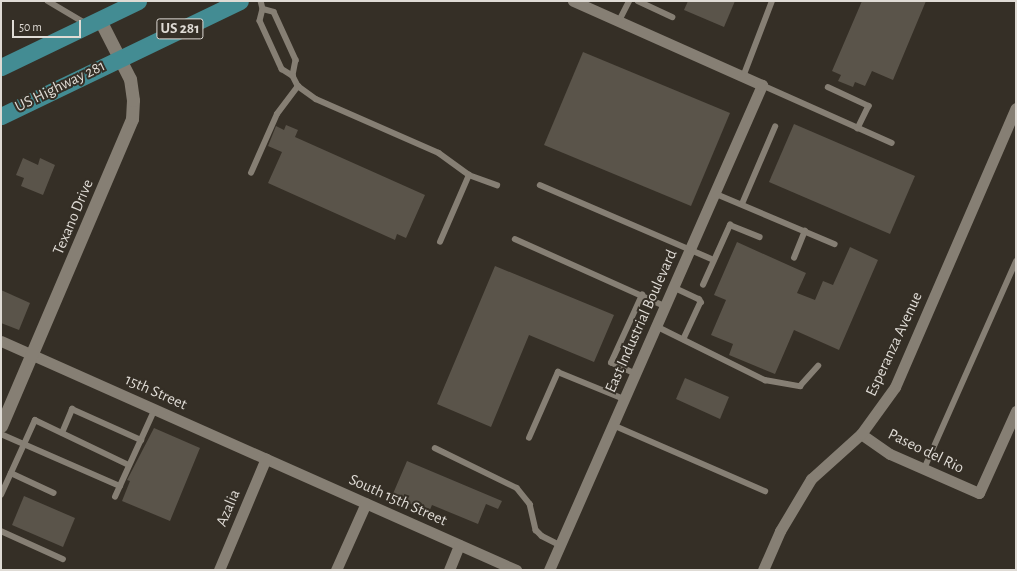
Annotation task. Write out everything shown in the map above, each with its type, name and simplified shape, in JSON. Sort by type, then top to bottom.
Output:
[{"type":"main road","name":"US 281","points":[[1,68],[138,1]]},
{"type":"main road","name":"US 281","points":[[120,57],[240,1]]},
{"type":"main road","name":"US Highway 281","points":[[1,116],[120,57]]},
{"type":"street","points":[[573,1],[762,85]]},
{"type":"street","name":"Texano Drive","points":[[1,426],[132,119],[133,100],[130,79],[120,57],[94,23]]},
{"type":"street","name":"East Industrial Boulevard","points":[[549,570],[762,85]]},
{"type":"street","name":"Esperanza Avenue","points":[[763,570],[780,531],[811,479],[861,434],[895,387],[1016,108]]},
{"type":"street","points":[[1,341],[32,355]]},
{"type":"street","name":"15th Street","points":[[32,355],[266,458]]},
{"type":"street","name":"Paseo del Rio","points":[[861,434],[890,454],[979,493],[1016,411]]},
{"type":"street","name":"South 15th Street","points":[[266,458],[516,570]]},
{"type":"street","name":"Azalia","points":[[218,570],[266,458]]},
{"type":"street","points":[[336,570],[366,503]]},
{"type":"street","points":[[449,570],[459,545]]},
{"type":"lane","points":[[48,1],[94,23]]},
{"type":"lane","points":[[57,5],[63,1]]},
{"type":"lane","points":[[261,1],[263,9],[260,22],[282,69],[293,76],[298,86],[316,98],[439,153],[469,175],[497,185]]},
{"type":"lane","points":[[618,22],[629,1]]},
{"type":"lane","points":[[638,1],[673,17]]},
{"type":"lane","points":[[743,77],[772,1]]},
{"type":"lane","points":[[263,9],[274,12],[293,53],[296,60],[293,76]]},
{"type":"lane","points":[[762,85],[892,143]]},
{"type":"lane","points":[[251,173],[277,114],[298,86]]},
{"type":"lane","points":[[828,87],[869,106],[858,129]]},
{"type":"lane","points":[[742,204],[775,127]]},
{"type":"lane","points":[[440,242],[469,175]]},
{"type":"lane","points":[[540,185],[714,260]]},
{"type":"lane","points":[[714,193],[835,244]]},
{"type":"lane","points":[[703,285],[730,225],[760,237]]},
{"type":"lane","points":[[794,258],[805,231]]},
{"type":"lane","points":[[515,239],[665,306]]},
{"type":"lane","points":[[924,469],[1016,261]]},
{"type":"lane","points":[[673,287],[699,299],[701,302],[684,339]]},
{"type":"lane","points":[[635,374],[611,363],[642,295]]},
{"type":"lane","points":[[656,326],[765,380],[800,386],[818,366]]},
{"type":"lane","points":[[529,438],[558,372],[624,399]]},
{"type":"lane","points":[[62,433],[72,409],[141,440]]},
{"type":"lane","points":[[115,496],[155,409]]},
{"type":"lane","points":[[1,495],[35,420],[129,465]]},
{"type":"lane","points":[[613,425],[765,491]]},
{"type":"lane","points":[[1,434],[120,486]]},
{"type":"lane","points":[[436,448],[517,488],[530,504],[536,530],[542,536],[560,545]]},
{"type":"lane","points":[[11,473],[54,493]]},
{"type":"lane","points":[[1,531],[63,559]]},
{"type":"building","points":[[688,1],[735,1],[724,27],[684,10]]},
{"type":"building","points":[[862,1],[926,1],[893,80],[872,71],[865,86],[855,82],[853,87],[838,81],[841,75],[832,71]]},
{"type":"building","points":[[583,52],[730,113],[691,206],[544,145]]},
{"type":"building","points":[[794,124],[915,176],[890,234],[769,182]]},
{"type":"building","points":[[286,125],[298,130],[295,137],[425,195],[406,238],[397,234],[395,240],[268,183],[282,152],[268,146],[276,126],[284,130]]},
{"type":"building","points":[[23,158],[38,165],[40,158],[55,165],[43,195],[21,186],[24,178],[16,175]]},
{"type":"building","points":[[737,242],[806,273],[797,293],[815,300],[823,281],[833,285],[850,247],[878,260],[839,350],[794,330],[775,374],[729,355],[733,344],[711,335],[726,300],[714,295]]},
{"type":"building","points":[[495,266],[614,315],[594,362],[529,335],[491,427],[437,404]]},
{"type":"building","points":[[1,290],[30,303],[19,330],[1,323]]},
{"type":"building","points":[[685,378],[729,397],[720,419],[676,399]]},
{"type":"building","points":[[154,428],[200,448],[170,521],[122,501],[130,481],[127,480]]},
{"type":"building","points":[[407,461],[502,501],[498,509],[486,504],[478,524],[432,505],[429,512],[392,496]]},
{"type":"building","points":[[24,496],[75,518],[63,547],[12,525]]}]
